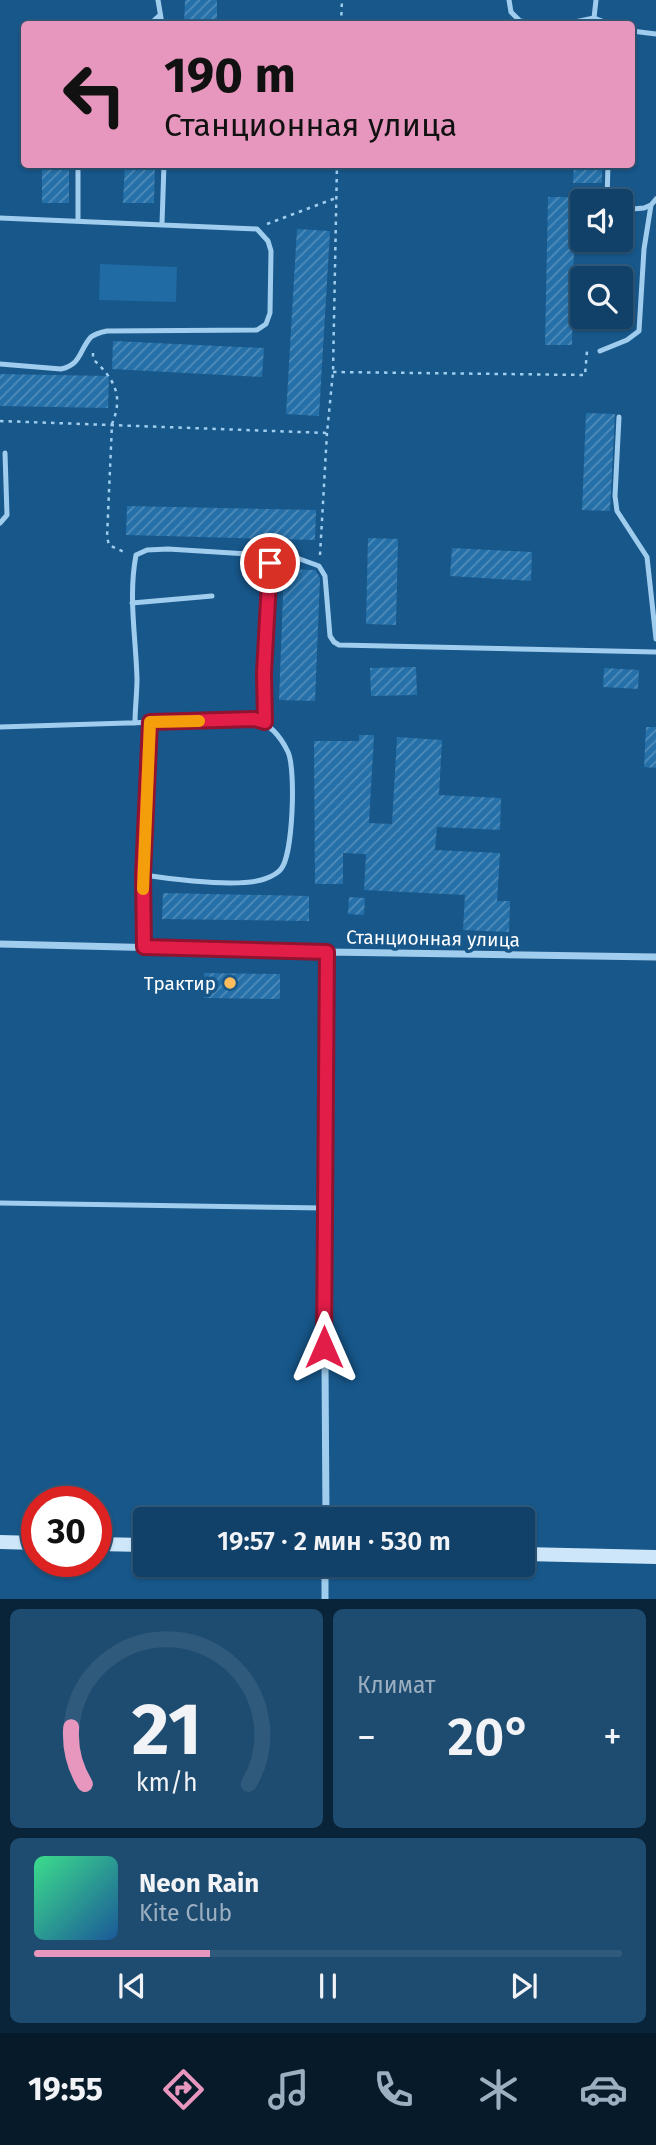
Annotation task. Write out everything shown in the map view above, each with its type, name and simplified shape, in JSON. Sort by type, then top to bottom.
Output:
[{"type":"main road","points":[[0,1542],[21,1543]]},
{"type":"main road","points":[[112,1544],[133,1545]]},
{"type":"main road","points":[[535,1554],[656,1557]]},
{"type":"street","name":"Станционная улица","points":[[0,944],[656,957]]},
{"type":"street","points":[[326,1507],[324,1208],[327,952]]},
{"type":"street","points":[[325,1577],[325,1599]]},
{"type":"lane","points":[[158,0],[161,21]]},
{"type":"lane","points":[[509,0],[511,12],[520,21]]},
{"type":"lane","points":[[594,18],[596,0]]},
{"type":"lane","points":[[153,21],[160,15]]},
{"type":"lane","points":[[572,21],[594,18],[602,21]]},
{"type":"lane","points":[[635,32],[656,34]]},
{"type":"lane","points":[[78,168],[78,220]]},
{"type":"lane","points":[[162,223],[164,168]]},
{"type":"lane","points":[[607,189],[608,168]]},
{"type":"lane","points":[[633,209],[651,205],[656,199]]},
{"type":"lane","points":[[600,351],[627,340],[639,331],[643,249],[651,205]]},
{"type":"lane","points":[[0,218],[257,229],[268,241],[271,251],[270,313],[266,324],[257,330],[107,331],[92,337],[70,367],[61,369],[0,364]]},
{"type":"lane","points":[[619,417],[615,496],[617,511],[647,557],[656,639]]},
{"type":"lane","points":[[0,523],[7,515],[5,453]]},
{"type":"lane","points":[[135,723],[137,680],[132,603],[136,555],[147,550],[169,549],[298,558],[319,566],[324,576],[330,636],[340,645],[656,652]]},
{"type":"lane","points":[[143,875],[250,883],[267,878],[281,869],[287,854],[292,769],[288,753],[265,722],[264,673],[270,563],[262,555]]},
{"type":"lane","points":[[132,603],[212,596]]},
{"type":"lane","points":[[0,727],[254,719],[265,722]]},
{"type":"lane","points":[[144,947],[143,875],[150,722]]},
{"type":"lane","points":[[0,1203],[324,1208]]},
{"type":"path","points":[[341,21],[342,0]]},
{"type":"path","points":[[319,566],[333,372],[337,168]]},
{"type":"path","points":[[257,229],[336,198]]},
{"type":"path","points":[[92,337],[93,359],[117,387],[116,414],[112,424],[107,537],[109,545],[116,550],[136,555]]},
{"type":"path","points":[[333,372],[584,375],[587,351],[600,351]]},
{"type":"path","points":[[0,421],[327,433]]},
{"type":"shaded area","points":[[100,264],[177,267],[176,302],[99,300]]},
{"type":"building","points":[[185,0],[217,0],[217,21],[184,21]]},
{"type":"building","points":[[42,168],[69,168],[69,203],[42,203]]},
{"type":"building","points":[[125,168],[155,168],[154,203],[123,203]]},
{"type":"building","points":[[574,168],[602,168],[602,183],[573,183]]},
{"type":"building","points":[[548,197],[570,197],[570,252],[574,252],[574,266],[570,266],[572,345],[545,345]]},
{"type":"building","points":[[297,229],[330,231],[319,416],[286,414]]},
{"type":"building","points":[[113,341],[264,348],[262,377],[112,369]]},
{"type":"building","points":[[0,374],[109,376],[108,408],[0,406]]},
{"type":"building","points":[[586,413],[615,414],[610,511],[582,510]]},
{"type":"building","points":[[127,506],[316,510],[315,540],[126,535]]},
{"type":"building","points":[[368,538],[398,539],[396,625],[366,624]]},
{"type":"building","points":[[452,548],[532,552],[531,581],[450,576]]},
{"type":"building","points":[[284,569],[315,570],[320,578],[315,701],[279,700]]},
{"type":"building","points":[[416,667],[417,695],[371,696],[370,668]]},
{"type":"building","points":[[604,668],[639,670],[638,689],[603,687]]},
{"type":"building","points":[[646,727],[656,727],[656,768],[644,767]]},
{"type":"building","points":[[359,735],[374,735],[369,823],[392,824],[397,737],[442,740],[439,795],[501,798],[500,830],[437,827],[435,850],[500,853],[497,901],[510,901],[509,932],[463,930],[465,895],[364,890],[366,854],[343,853],[343,884],[315,884],[314,741],[359,741]]},
{"type":"building","points":[[163,893],[309,896],[309,921],[162,919]]},
{"type":"building","points":[[349,897],[365,898],[364,915],[348,914]]},
{"type":"building","points":[[204,973],[280,974],[280,999],[204,998]]},
{"type":"slow traffic","points":[[143,889],[150,722],[199,721]]},
{"type":"place","name":"Трактир","points":[[230,983]]},
{"type":"route","points":[[270,563],[264,673],[265,722],[254,719],[150,722],[143,875],[144,947],[327,952],[324,1347]]}]
